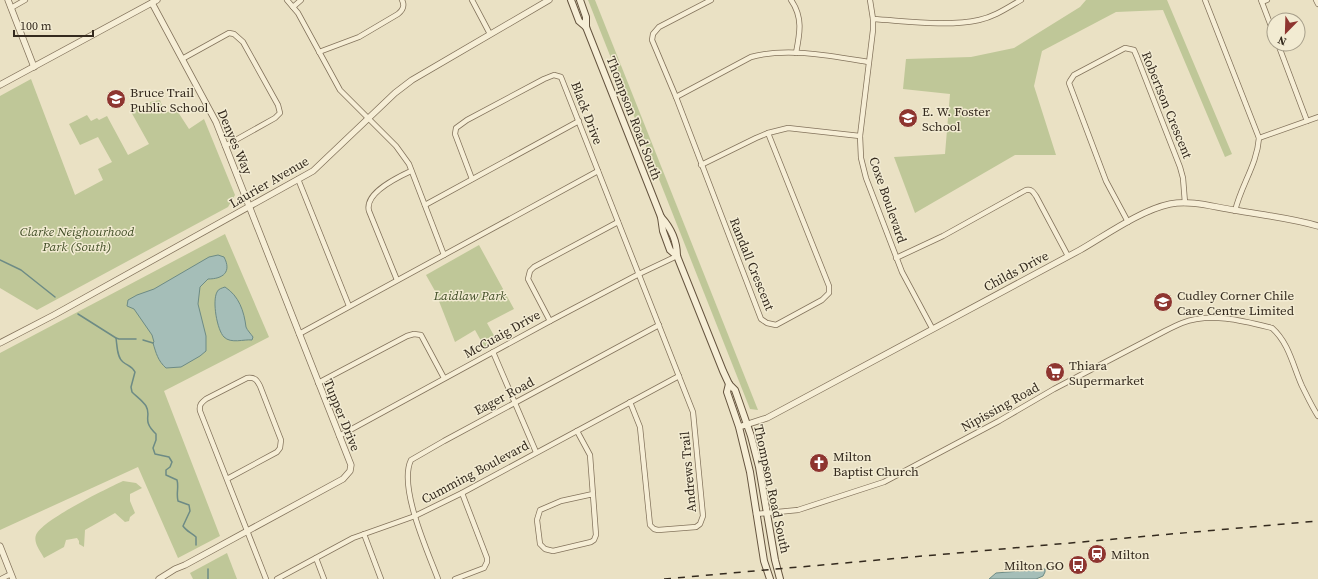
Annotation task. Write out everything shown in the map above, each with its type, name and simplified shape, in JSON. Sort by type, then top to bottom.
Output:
[{"type":"main road","name":"Thompson Road South","points":[[571,0],[579,21],[586,27]]},
{"type":"main road","name":"Thompson Road South","points":[[580,0],[586,17],[586,27],[661,217],[663,231],[670,250],[677,256],[729,384],[735,390],[748,425],[759,467],[775,560],[780,579]]},
{"type":"main road","name":"Thompson Road South","points":[[729,384],[727,392],[739,427],[750,472],[764,561],[770,579]]},
{"type":"street","points":[[8,0],[34,67]]},
{"type":"street","points":[[11,8],[25,0]]},
{"type":"street","points":[[287,0],[298,13],[340,90],[400,152],[411,170],[444,255]]},
{"type":"street","points":[[293,8],[301,0]]},
{"type":"street","points":[[319,52],[358,37],[398,14],[403,9],[404,5],[402,0]]},
{"type":"street","points":[[472,0],[490,34]]},
{"type":"street","name":"Laurier Avenue","points":[[0,343],[313,171],[369,119],[394,93],[412,80],[549,0]]},
{"type":"street","name":"Randall Crescent","points":[[711,0],[660,27],[653,34],[652,40],[676,96],[701,165],[761,319],[767,324],[776,325],[822,300],[829,293],[829,286],[768,133]]},
{"type":"street","points":[[790,0],[798,12],[799,20],[796,53]]},
{"type":"street","name":"Coxe Boulevard","points":[[870,0],[873,19],[860,136],[861,158],[866,178],[896,258],[909,288],[932,328]]},
{"type":"street","points":[[873,19],[942,22],[979,20],[1002,11],[1021,0]]},
{"type":"street","points":[[1205,0],[1259,138],[1257,157],[1237,202],[1235,211]]},
{"type":"street","points":[[1266,14],[1261,1],[1268,0]]},
{"type":"street","points":[[1316,0],[1318,4]]},
{"type":"street","points":[[0,85],[155,1]]},
{"type":"street","name":"Denyes Way","points":[[155,1],[182,58],[216,122],[249,206]]},
{"type":"street","points":[[182,58],[229,33],[234,34],[240,38],[248,49],[278,105],[280,113],[275,118],[225,146]]},
{"type":"street","name":"Robertson Crescent","points":[[1128,222],[1106,181],[1069,84],[1070,80],[1074,76],[1125,48],[1134,50],[1136,54],[1180,167],[1183,178],[1185,203]]},
{"type":"street","points":[[1281,52],[1307,121]]},
{"type":"street","points":[[676,96],[751,57],[764,53],[796,53],[868,62]]},
{"type":"street","name":"Black Drive","points":[[472,179],[455,134],[456,128],[537,82],[554,75],[561,77],[639,274]]},
{"type":"street","points":[[1259,138],[1318,117]]},
{"type":"street","points":[[425,205],[579,121]]},
{"type":"street","points":[[701,165],[768,133],[788,128],[860,136]]},
{"type":"street","points":[[397,280],[369,211],[368,204],[372,198],[389,182],[411,170]]},
{"type":"street","points":[[299,334],[598,171]]},
{"type":"street","points":[[298,179],[349,306]]},
{"type":"street","points":[[896,258],[943,236],[1026,190],[1032,191],[1036,196],[1068,256]]},
{"type":"street","name":"Childs Drive","points":[[739,427],[767,418],[1068,256],[1128,222],[1157,208],[1170,204],[1198,204],[1298,220],[1318,226]]},
{"type":"street","name":"Tupper Drive","points":[[159,579],[343,479],[350,471],[351,465],[249,206]]},
{"type":"street","points":[[550,321],[528,279],[530,271],[534,267],[618,222]]},
{"type":"street","name":"McCuaig Drive","points":[[339,436],[550,321],[639,274],[677,256]]},
{"type":"street","name":"Andrews Trail","points":[[630,402],[640,427],[650,525],[654,529],[658,530],[696,527],[700,524],[703,516],[693,412],[639,274]]},
{"type":"street","name":"Nipissing Road","points":[[756,514],[798,510],[884,482],[999,421],[1054,389],[1165,331],[1182,323],[1199,319],[1227,319],[1272,328],[1289,352],[1302,386],[1318,416]]},
{"type":"street","name":"Eager Road","points":[[415,516],[409,498],[408,470],[411,460],[659,325]]},
{"type":"street","points":[[318,383],[406,336],[414,334],[421,335],[444,378]]},
{"type":"street","points":[[494,352],[536,452]]},
{"type":"street","name":"Cumming Boulevard","points":[[277,579],[364,534],[415,516],[462,493],[679,376]]},
{"type":"street","points":[[227,479],[277,452],[280,448],[281,440],[257,380],[254,378],[247,378],[212,396],[201,402],[199,407],[247,531],[266,579]]},
{"type":"street","points":[[577,431],[590,455],[593,494],[596,535],[594,540],[553,551],[542,548],[540,544],[537,520],[540,510],[561,501],[593,494]]},
{"type":"street","points":[[455,579],[484,568],[487,562],[487,558],[462,493]]},
{"type":"street","points":[[415,516],[438,579]]},
{"type":"street","points":[[364,534],[381,579]]},
{"type":"street","points":[[0,546],[12,576],[1,579]]},
{"type":"street","points":[[316,558],[324,579]]},
{"type":"green space","points":[[588,0],[595,0],[758,410],[750,409]]},
{"type":"green space","points":[[1086,0],[1167,0],[1232,154],[1225,157],[1163,10],[1116,12],[1042,51],[1034,86],[1056,155],[1015,155],[915,213],[894,157],[945,154],[950,94],[903,89],[906,59],[971,57],[1014,48],[1080,7]]},
{"type":"green space","name":"Clarke Neighourhood Park (South)","points":[[31,79],[75,195],[103,180],[98,169],[112,162],[98,137],[80,145],[69,124],[87,115],[91,121],[97,118],[99,120],[107,116],[128,155],[149,144],[130,110],[150,105],[150,102],[160,100],[165,113],[176,109],[189,129],[204,119],[235,195],[228,207],[37,310],[0,288],[0,96]]},
{"type":"green space","points":[[225,234],[269,337],[164,391],[220,536],[178,558],[138,467],[0,530],[0,353]]},
{"type":"green space","name":"Laidlaw Park","points":[[479,245],[514,309],[487,323],[497,341],[485,348],[475,330],[455,342],[435,291],[426,275]]},
{"type":"green space","points":[[123,481],[136,483],[142,488],[130,494],[130,501],[135,513],[130,517],[129,521],[125,522],[115,513],[85,530],[84,547],[79,544],[77,538],[66,540],[64,547],[44,558],[35,538],[41,529],[50,521],[75,505]]},
{"type":"green space","points":[[227,553],[237,579],[193,579],[190,573]]},
{"type":"water","points":[[218,255],[224,257],[226,262],[227,267],[225,274],[218,278],[208,279],[200,287],[198,304],[206,336],[206,351],[181,367],[166,368],[158,357],[152,335],[134,309],[127,306],[128,300],[154,289],[209,257]]},
{"type":"water","points":[[225,287],[234,295],[240,304],[246,327],[253,337],[252,340],[230,340],[224,337],[221,333],[217,322],[215,302],[218,291]]},
{"type":"water","points":[[1045,569],[1043,576],[1036,579],[989,579],[996,573]]},
{"type":"waterway","points":[[0,260],[21,270],[55,297]]},
{"type":"waterway","points":[[78,314],[116,338],[136,339]]},
{"type":"waterway","points":[[116,338],[121,360],[133,368],[135,372],[131,387],[132,392],[141,400],[148,410],[148,422],[156,434],[156,440],[153,448],[155,454],[169,457],[172,462],[170,467],[166,470],[166,475],[177,480],[178,501],[189,505],[190,511],[183,526],[196,537],[196,545]]},
{"type":"waterway","points":[[143,340],[153,343]]},
{"type":"waterway","points":[[208,569],[208,579]]},
{"type":"railway","points":[[664,579],[1318,521]]},
{"type":"place","name":"Bruce Trail Public School","points":[[116,99]]},
{"type":"place","name":"E. W. Foster School","points":[[908,118]]},
{"type":"place","name":"Cudley Corner Chile Care Centre Limited","points":[[1163,302]]},
{"type":"place","name":"Thiara Supermarket","points":[[1055,372]]},
{"type":"place","name":"Milton Baptist Church","points":[[819,463]]},
{"type":"place","name":"Milton","points":[[1097,554]]},
{"type":"place","name":"Milton GO","points":[[1078,565]]}]
